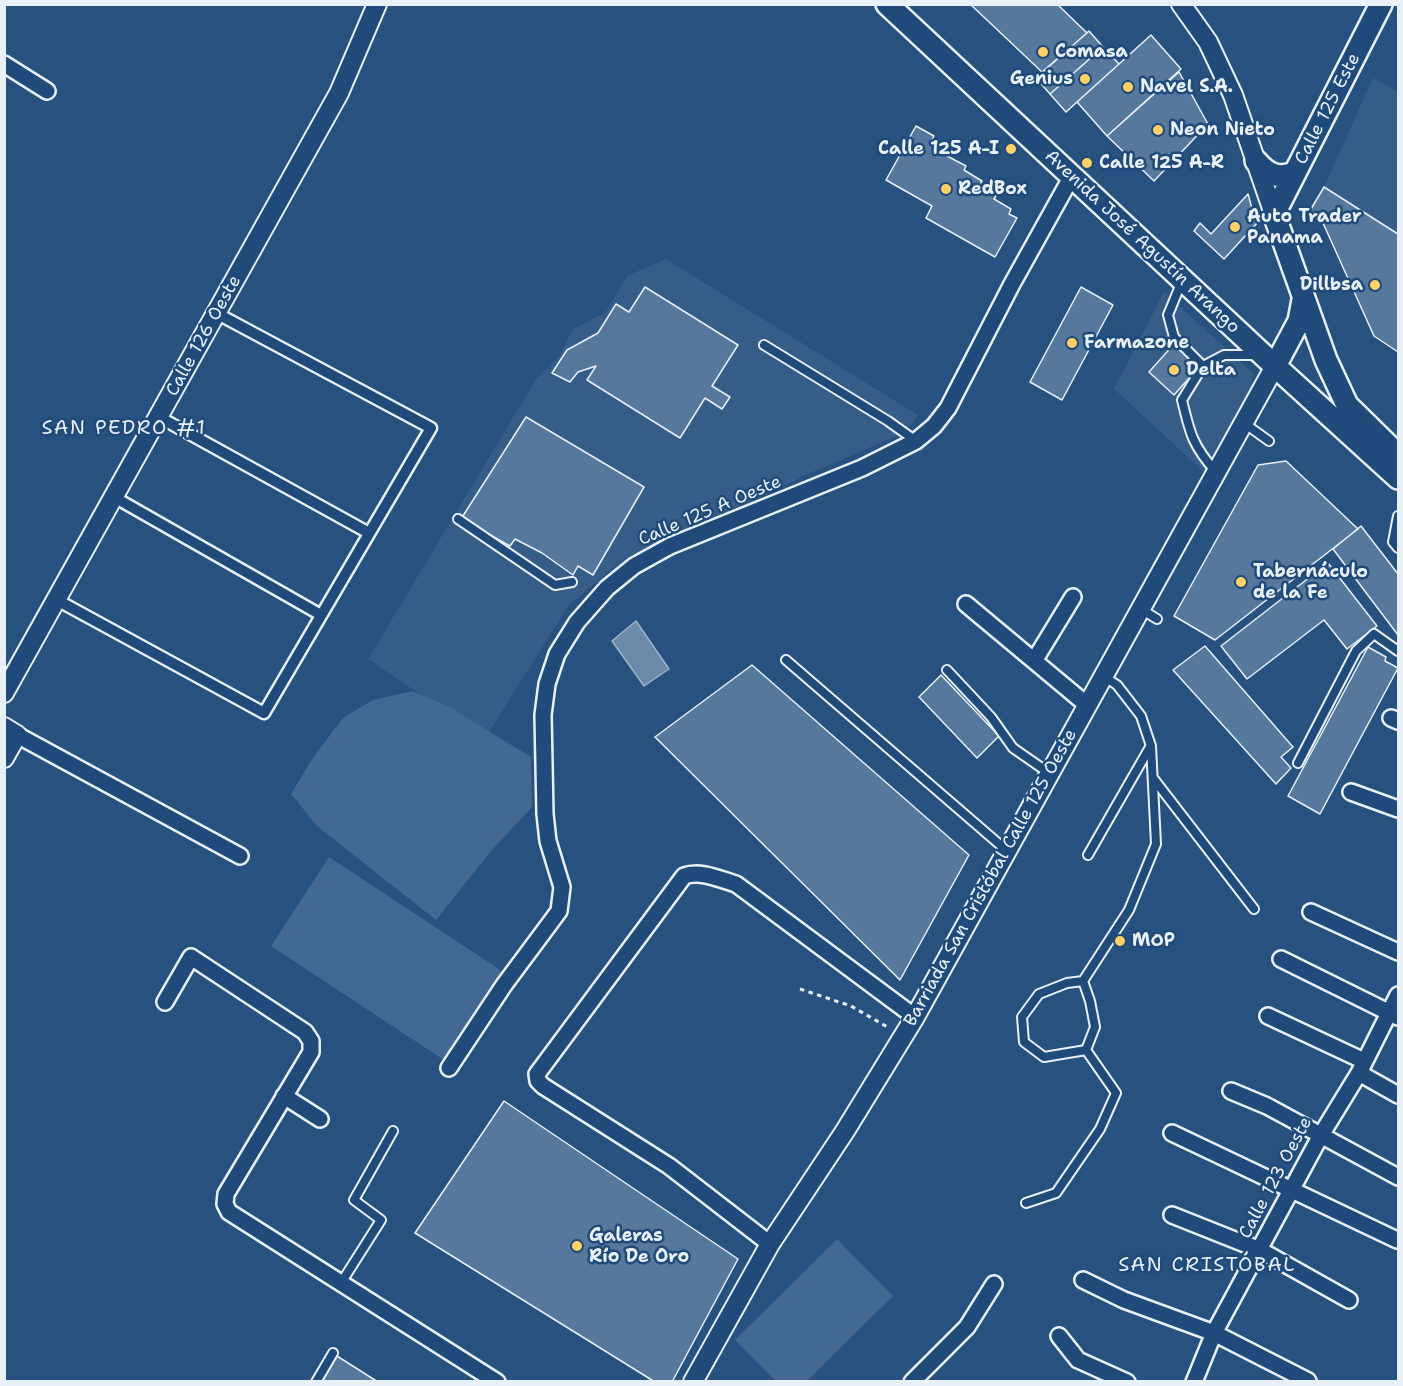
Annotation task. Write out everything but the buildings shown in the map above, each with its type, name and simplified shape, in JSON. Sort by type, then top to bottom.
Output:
[{"type":"main road","name":"Avenida José Agustín Arango","points":[[887,4],[1398,478]]},
{"type":"main road","name":"Calle 125 Este","points":[[1274,214],[1381,4]]},
{"type":"main road","points":[[1256,161],[1274,176],[1285,177],[1295,174]]},
{"type":"main road","points":[[1274,214],[1326,360],[1347,405],[1398,455]]},
{"type":"main road","points":[[1269,360],[1299,321],[1304,300]]},
{"type":"street","name":"Calle 126 Oeste","points":[[4,693],[339,93],[376,4]]},
{"type":"street","points":[[1181,4],[1208,42],[1233,95],[1274,214]]},
{"type":"street","points":[[4,64],[47,91]]},
{"type":"street","name":"Calle 125 A Oeste","points":[[449,1068],[504,985],[559,911],[562,887],[548,841],[545,814],[543,715],[547,684],[557,654],[577,622],[607,588],[634,566],[670,546],[862,468],[916,441],[934,426],[948,408],[1012,284],[1072,176]]},
{"type":"street","points":[[57,600],[264,713],[431,428],[216,313]]},
{"type":"street","name":"Barriada San Cristóbal Calle 125 Oeste","points":[[693,1382],[770,1244],[845,1131],[915,1017],[1244,423],[1269,360]]},
{"type":"street","points":[[159,417],[369,533]]},
{"type":"street","points":[[114,497],[321,615]]},
{"type":"street","points":[[1034,661],[1074,597]]},
{"type":"street","points":[[966,604],[1087,705]]},
{"type":"street","points":[[4,758],[11,731],[240,856]]},
{"type":"street","points":[[1351,792],[1398,809]]},
{"type":"street","points":[[770,1244],[669,1166],[543,1086],[538,1081],[537,1074],[684,876],[693,873],[736,884],[915,1017]]},
{"type":"street","points":[[1311,912],[1398,952]]},
{"type":"street","points":[[165,1002],[191,957],[304,1032],[311,1041],[311,1052],[225,1194],[225,1204],[229,1212],[496,1382]]},
{"type":"street","points":[[1281,959],[1394,1015]]},
{"type":"street","name":"Calle 123 Oeste","points":[[1194,1382],[1214,1333],[1321,1135],[1394,1015],[1398,995]]},
{"type":"street","points":[[1268,1016],[1362,1067],[1398,1095]]},
{"type":"street","points":[[1231,1091],[1267,1106],[1398,1177]]},
{"type":"street","points":[[284,1096],[320,1119]]},
{"type":"street","points":[[1172,1132],[1397,1240]]},
{"type":"street","points":[[1172,1215],[1260,1250],[1349,1300]]},
{"type":"street","points":[[1083,1280],[1124,1300],[1214,1333],[1254,1351],[1308,1381]]},
{"type":"street","points":[[912,1382],[967,1327],[994,1284]]},
{"type":"street","points":[[1059,1336],[1078,1360],[1126,1382]]},
{"type":"lane","points":[[1183,280],[1168,315],[1174,337],[1203,366]]},
{"type":"lane","points":[[764,345],[888,421],[916,441]]},
{"type":"lane","points":[[1216,472],[1203,458],[1190,435],[1182,400],[1203,366],[1224,355],[1238,354],[1269,360]]},
{"type":"lane","points":[[1244,423],[1269,441]]},
{"type":"lane","points":[[1398,516],[1393,542],[1398,548]]},
{"type":"lane","points":[[458,519],[555,585],[572,582]]},
{"type":"lane","points":[[1140,609],[1158,619]]},
{"type":"lane","points":[[1298,763],[1356,651],[1374,634],[1398,651]]},
{"type":"lane","points":[[786,660],[1007,852]]},
{"type":"lane","points":[[946,670],[991,717],[1013,747],[1050,774]]},
{"type":"lane","points":[[1086,1050],[1044,1057],[1024,1042],[1022,1017],[1039,994],[1067,983],[1083,981],[1129,910],[1156,844],[1151,746],[1141,716],[1117,685],[1103,676]]},
{"type":"lane","points":[[1088,855],[1151,746]]},
{"type":"lane","points":[[1153,777],[1254,909]]},
{"type":"lane","points":[[1083,981],[1095,1027],[1086,1050]]},
{"type":"lane","points":[[1026,1203],[1056,1193],[1100,1129],[1116,1093],[1086,1050]]},
{"type":"lane","points":[[341,1283],[381,1220],[354,1200],[393,1131]]},
{"type":"lane","points":[[316,1382],[333,1353]]},
{"type":"path","points":[[800,989],[851,1006],[904,1036]]},
{"type":"shaded area","points":[[1373,78],[1398,92],[1398,234],[1324,187]]},
{"type":"shaded area","points":[[666,259],[918,415],[910,427],[901,434],[808,474],[720,518],[625,558],[569,605],[485,738],[368,659],[536,379],[558,358],[573,329],[606,312],[627,276]]},
{"type":"shaded area","points":[[1164,292],[1253,373],[1252,385],[1205,473],[1114,389]]},
{"type":"shaded area","points":[[636,621],[669,669],[644,686],[612,641]]},
{"type":"shaded area","points":[[412,691],[448,706],[531,757],[532,807],[491,851],[436,920],[317,826],[291,794],[312,759],[343,718],[373,700]]},
{"type":"shaded area","points":[[329,857],[505,973],[447,1062],[271,946]]},
{"type":"shaded area","points":[[837,1239],[893,1296],[807,1381],[776,1381],[735,1340]]},
{"type":"place","name":"Comasa","points":[[1043,52]]},
{"type":"place","name":"Genius","points":[[1085,79]]},
{"type":"place","name":"Navel S.A.","points":[[1128,87]]},
{"type":"place","name":"Neon Nieto","points":[[1158,130]]},
{"type":"place","name":"Calle 125 A-I","points":[[1011,149]]},
{"type":"place","name":"Calle 125 A-R","points":[[1087,163]]},
{"type":"place","name":"RedBox","points":[[946,189]]},
{"type":"place","name":"Auto Trader Panama","points":[[1235,227]]},
{"type":"place","name":"Dillbsa","points":[[1375,285]]},
{"type":"place","name":"Farmazone","points":[[1072,343]]},
{"type":"place","name":"Delta","points":[[1174,370]]},
{"type":"place","name":"Tabernáculo de la Fe","points":[[1241,582]]},
{"type":"place","name":"MOP","points":[[1120,941]]},
{"type":"place","name":"Galeras Río De Oro","points":[[577,1246]]},
{"type":"district","name":"SAN PEDRO #1","points":[[124,429]]},
{"type":"district","name":"SAN CRISTÓBAL","points":[[1207,1266]]}]
